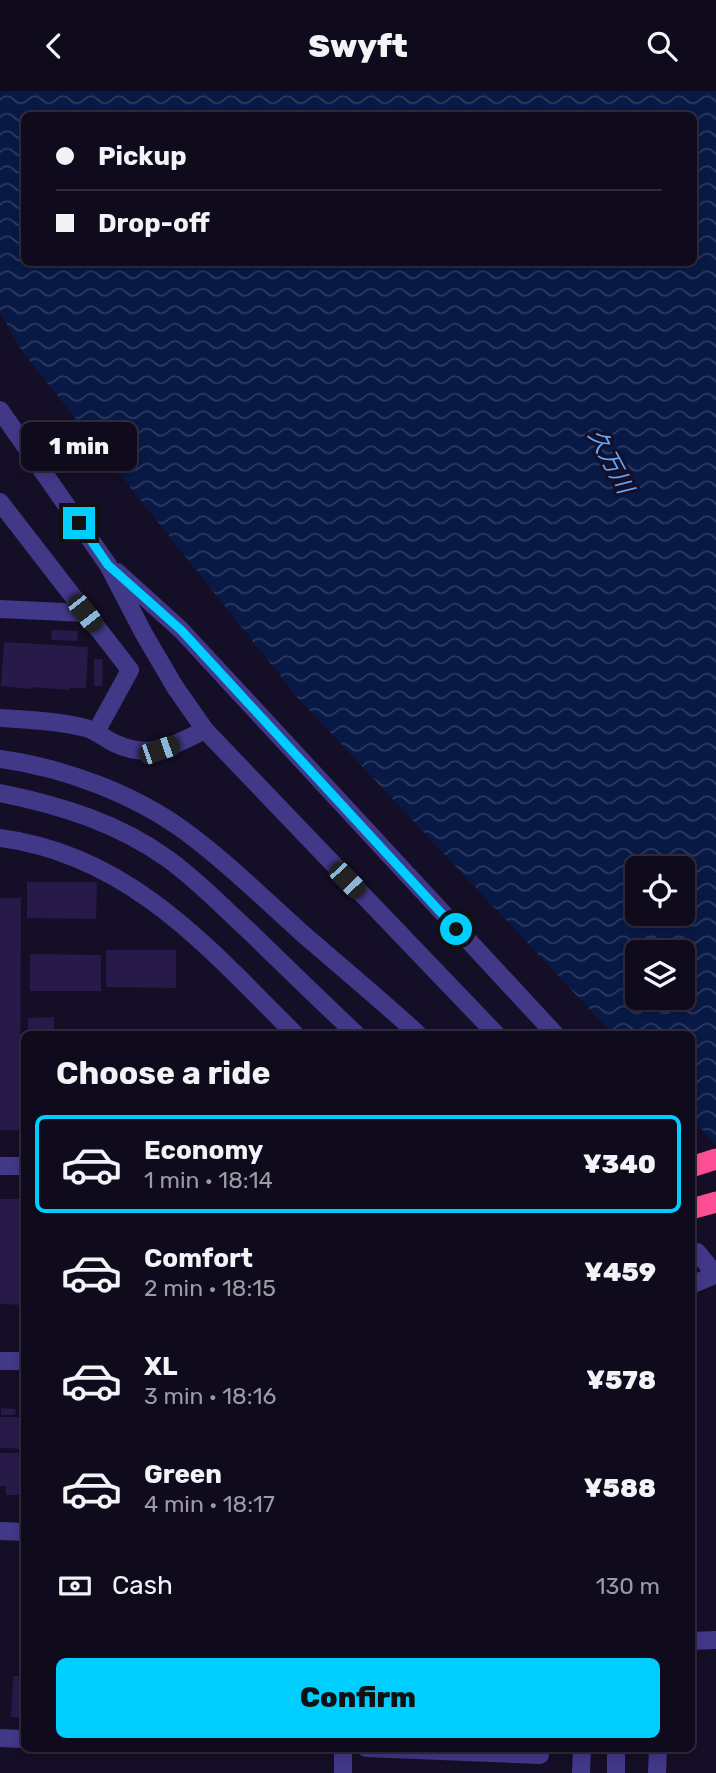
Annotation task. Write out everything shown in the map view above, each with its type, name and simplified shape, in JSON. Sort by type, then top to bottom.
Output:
[{"type":"highway","points":[[695,1165],[716,1159]]},
{"type":"highway","points":[[695,1208],[716,1202]]},
{"type":"street","points":[[0,409],[108,565],[175,687],[205,730],[492,1031]]},
{"type":"street","points":[[0,502],[130,670],[96,732]]},
{"type":"street","points":[[108,565],[181,630],[552,1031]]},
{"type":"street","points":[[0,609],[85,613]]},
{"type":"street","points":[[0,717],[57,722],[96,732],[132,751],[147,752],[178,743],[205,730]]},
{"type":"street","points":[[0,759],[26,763],[118,794],[184,830],[415,1031]]},
{"type":"street","points":[[0,793],[51,803],[90,817],[128,835],[166,858],[196,880],[353,1031]]},
{"type":"street","points":[[0,838],[24,841],[70,855],[125,881],[191,930],[292,1031]]},
{"type":"street","points":[[0,1166],[21,1166]]},
{"type":"street","points":[[695,1283],[716,1275],[697,1252]]},
{"type":"street","points":[[0,1361],[21,1361]]},
{"type":"street","points":[[0,1531],[21,1532]]},
{"type":"street","points":[[695,1641],[716,1640]]},
{"type":"street","points":[[0,1738],[21,1739]]},
{"type":"street","points":[[343,1752],[344,1773]]},
{"type":"street","points":[[429,1752],[540,1759]]},
{"type":"street","points":[[582,1752],[582,1773]]},
{"type":"street","points":[[616,1752],[616,1773]]},
{"type":"street","points":[[657,1752],[657,1773]]},
{"type":"water","name":"久万川","points":[[0,91],[716,91],[716,1145],[695,1122],[695,1031],[610,1031],[298,698],[22,351],[0,312]]},
{"type":"building","points":[[52,630],[78,631],[77,641],[51,640]]},
{"type":"building","points":[[4,642],[88,647],[86,688],[69,690],[1,686]]},
{"type":"building","points":[[94,659],[103,659],[102,686],[94,686]]},
{"type":"building","points":[[27,882],[97,882],[96,919],[27,918]]},
{"type":"building","points":[[0,898],[21,898],[20,1130],[0,1130]]},
{"type":"building","points":[[106,950],[176,950],[176,988],[106,987]]},
{"type":"building","points":[[30,954],[101,955],[101,991],[30,991]]},
{"type":"building","points":[[54,1017],[54,1031],[28,1031],[28,1018]]},
{"type":"building","points":[[0,1199],[21,1199],[21,1305],[0,1304]]},
{"type":"building","points":[[1,1408],[16,1409],[15,1415],[1,1415]]},
{"type":"building","points":[[0,1417],[21,1417],[21,1449],[0,1448]]},
{"type":"building","points":[[0,1453],[21,1453],[21,1495],[6,1495],[6,1486],[0,1486]]},
{"type":"building","points":[[13,1676],[21,1676],[21,1717],[11,1717]]},
{"type":"route","points":[[79,523],[108,565],[181,630],[456,929]]}]
